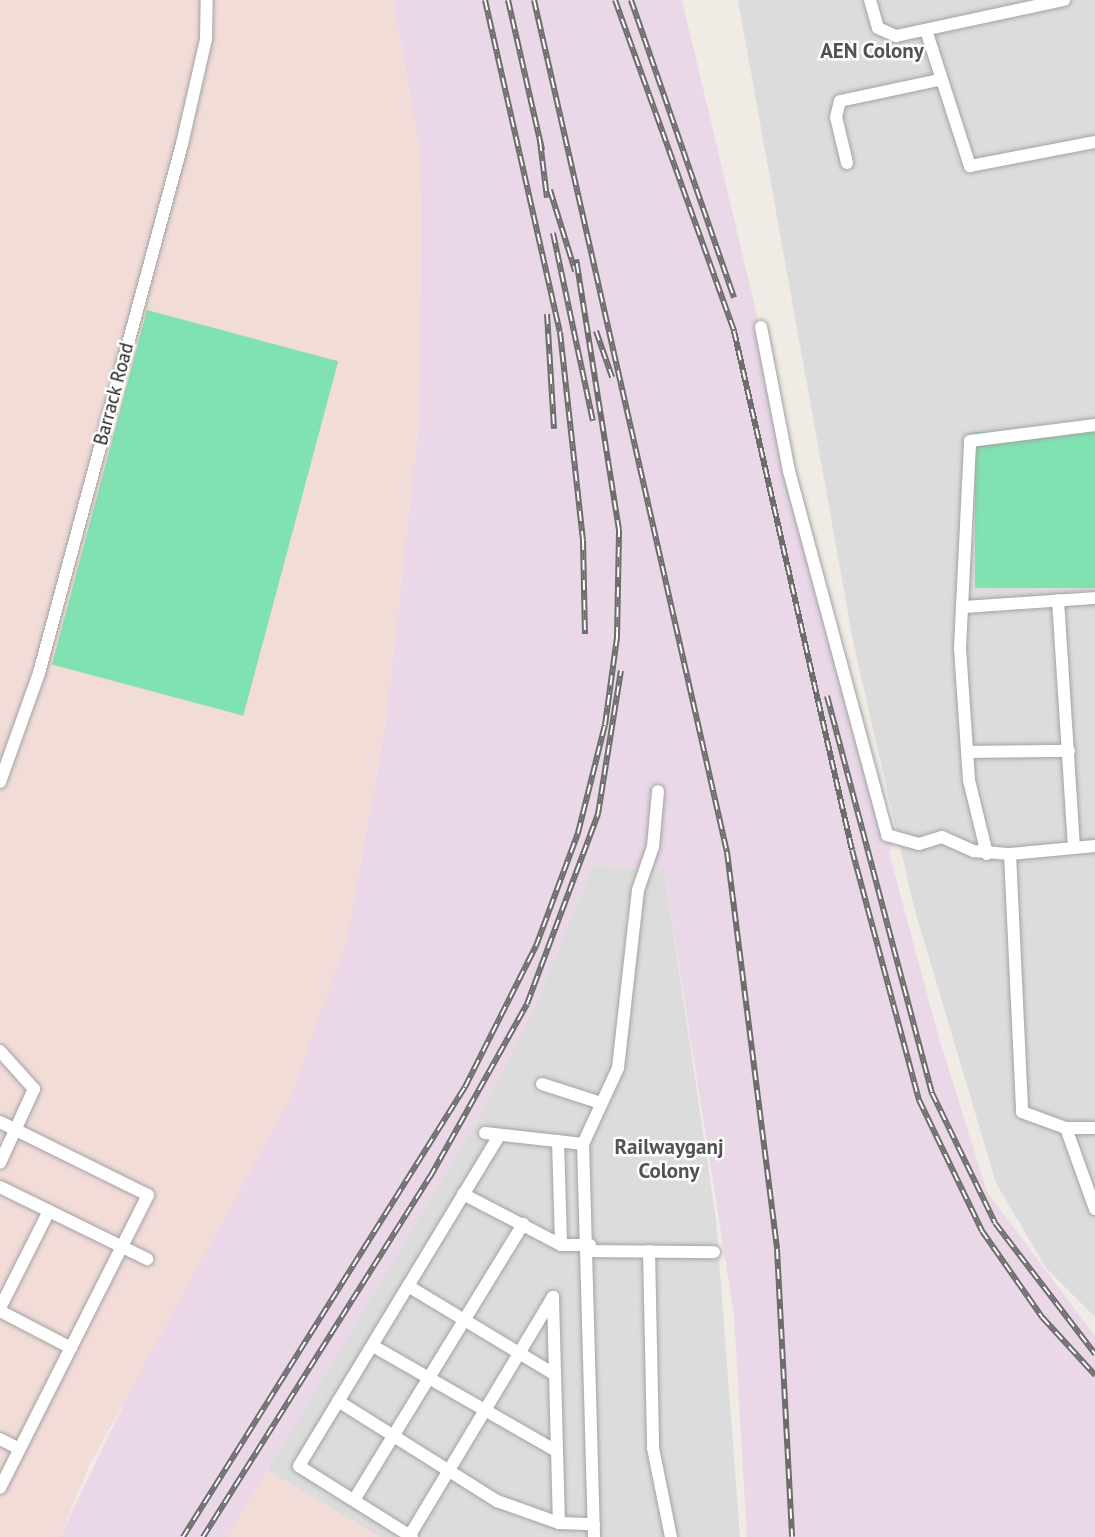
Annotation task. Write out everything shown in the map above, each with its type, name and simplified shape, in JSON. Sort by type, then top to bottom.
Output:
[{"type":"street","name":"Barrack Road","points":[[0,782],[39,673],[182,144],[206,39],[207,0]]},
{"type":"street","points":[[870,0],[883,33],[926,30],[1064,0]]},
{"type":"street","points":[[926,30],[939,80],[970,166],[1095,142]]},
{"type":"street","points":[[847,163],[836,117],[840,101],[939,80]]},
{"type":"street","points":[[761,327],[789,471],[887,835],[919,844],[942,836],[987,853],[1010,854],[1095,846]]},
{"type":"street","points":[[987,853],[967,752],[963,607],[970,441],[1095,425]]},
{"type":"street","points":[[963,607],[1095,598]]},
{"type":"street","points":[[1058,600],[1074,847]]},
{"type":"street","points":[[967,752],[1069,751]]},
{"type":"street","points":[[338,1401],[448,1467],[497,1501],[559,1523],[594,1530],[590,1248],[583,1144],[618,1068],[638,890],[655,839],[658,792]]},
{"type":"street","points":[[1010,854],[1022,1112],[1066,1128],[1095,1128]]},
{"type":"street","points":[[0,1051],[34,1089],[0,1163]]},
{"type":"street","points":[[542,1084],[601,1103]]},
{"type":"street","points":[[0,1122],[148,1195],[0,1488]]},
{"type":"street","points":[[1066,1128],[1095,1209]]},
{"type":"street","points":[[559,1523],[552,1297],[481,1409],[411,1536],[299,1466],[463,1194],[492,1135],[583,1144]]},
{"type":"street","points":[[558,1141],[561,1245]]},
{"type":"street","points":[[0,1187],[147,1259]]},
{"type":"street","points":[[463,1194],[561,1245],[714,1252]]},
{"type":"street","points":[[49,1211],[0,1310],[71,1348]]},
{"type":"street","points":[[354,1500],[390,1434],[523,1224]]},
{"type":"street","points":[[649,1251],[653,1448],[671,1537]]},
{"type":"street","points":[[408,1286],[554,1374]]},
{"type":"street","points":[[373,1346],[556,1451]]},
{"type":"street","points":[[0,1439],[20,1449]]},
{"type":"shaded area","points":[[0,0],[393,0],[421,157],[420,413],[386,721],[347,939],[291,1097],[88,1468],[60,1537],[0,1537]]},
{"type":"shaded area","points":[[393,0],[682,0],[864,766],[895,839],[889,853],[939,1038],[987,1192],[1095,1336],[1095,1537],[747,1537],[734,1315],[664,870],[593,865],[536,1004],[476,1123],[228,1537],[60,1537],[347,939],[386,721],[420,413],[421,157]]},
{"type":"shaded area","points":[[738,0],[1095,0],[1095,1317],[1046,1268],[996,1183],[914,907],[854,646]]},
{"type":"shaded area","points":[[593,865],[664,870],[716,1219],[740,1537],[380,1537],[267,1470],[476,1123],[536,1004]]},
{"type":"shaded area","points":[[267,1470],[380,1537],[228,1537]]},
{"type":"green space","points":[[147,310],[338,361],[243,716],[52,664]]},
{"type":"green space","points":[[975,432],[1095,432],[1095,588],[975,588]]},
{"type":"railway","points":[[485,0],[560,332],[583,540],[585,634]]},
{"type":"railway","points":[[508,0],[542,150]]},
{"type":"railway","points":[[534,0],[727,852],[777,1249],[792,1537]]},
{"type":"railway","points":[[615,0],[734,331],[852,850],[919,1100],[982,1231],[1042,1317],[1095,1375]]},
{"type":"railway","points":[[631,0],[734,298]]},
{"type":"railway","points":[[540,141],[547,198]]},
{"type":"railway","points":[[550,190],[575,271]]},
{"type":"railway","points":[[553,233],[593,421]]},
{"type":"railway","points":[[183,1537],[465,1087],[536,946],[578,833],[605,725],[617,637],[619,530],[576,259]]},
{"type":"railway","points":[[547,314],[554,429]]},
{"type":"railway","points":[[596,331],[612,377]]},
{"type":"railway","points":[[203,1537],[430,1177],[527,1004],[598,814],[621,671]]},
{"type":"railway","points":[[827,696],[932,1093],[995,1223],[1095,1354]]},
{"type":"district","name":"AEN Colony","points":[[872,51]]},
{"type":"district","name":"Railwayganj Colony","points":[[669,1159]]}]
